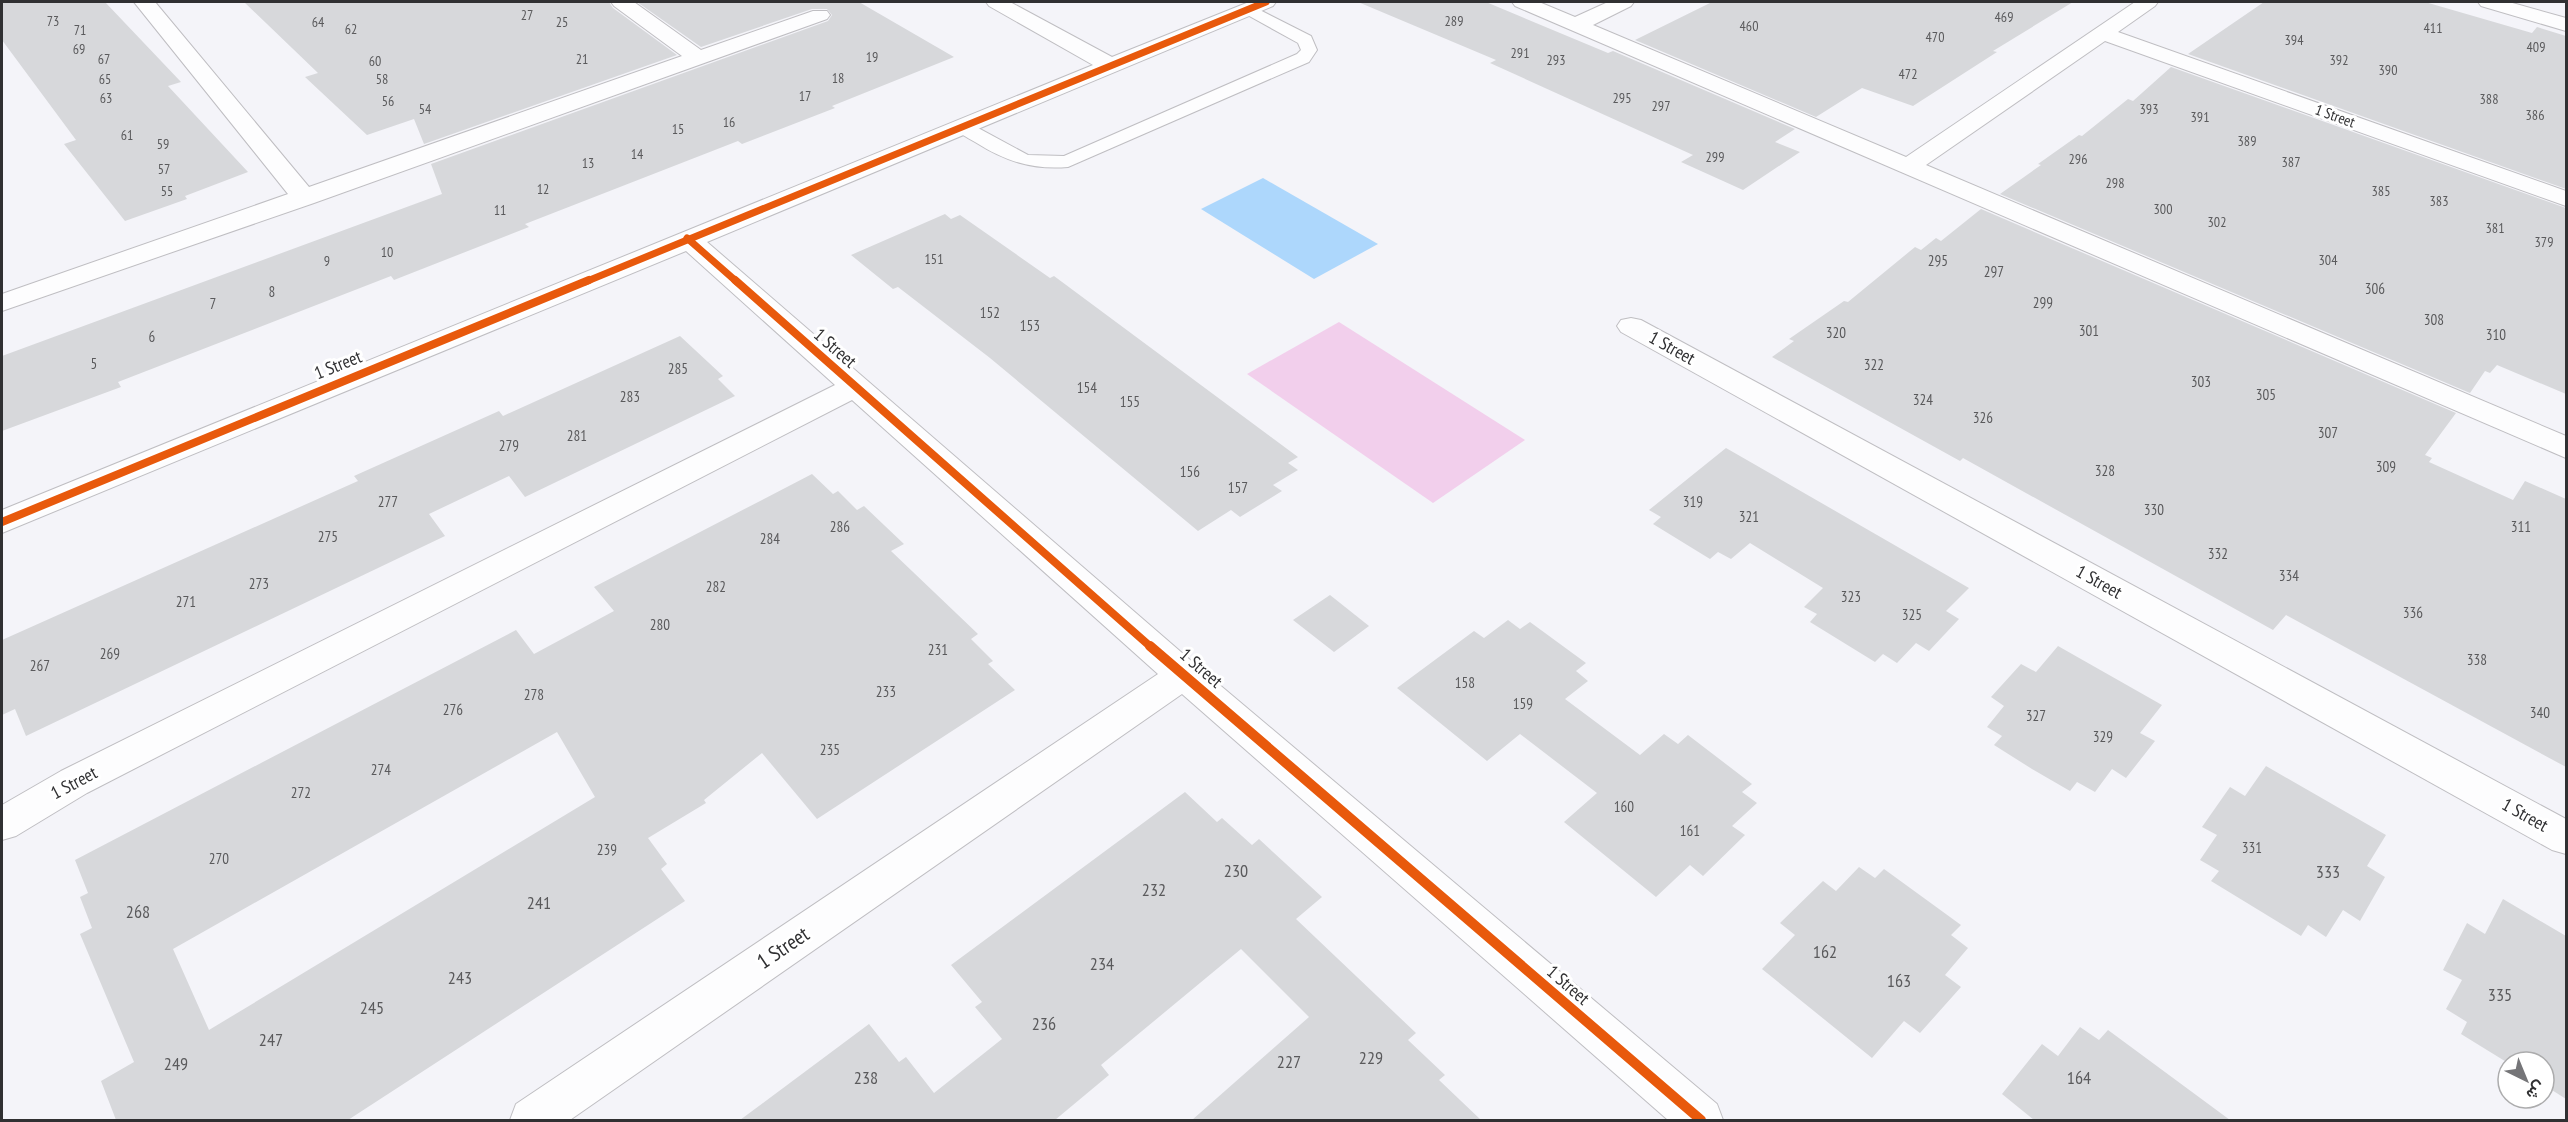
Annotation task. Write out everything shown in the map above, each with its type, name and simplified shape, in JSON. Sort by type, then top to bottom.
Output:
[{"type":"street","points":[[144,2],[305,198]]},
{"type":"street","points":[[621,2],[700,59]]},
{"type":"street","points":[[996,2],[1109,66]]},
{"type":"street","points":[[1522,2],[2566,448]]},
{"type":"street","points":[[1577,24],[1623,2]]},
{"type":"street","points":[[1909,166],[2148,2]]},
{"type":"street","points":[[2488,2],[2566,25]]},
{"type":"street","name":"1 Street","points":[[2,522],[1257,5]]},
{"type":"street","points":[[2,303],[820,15]]},
{"type":"street","name":"1 Street","points":[[2104,34],[2566,199]]},
{"type":"street","name":"1 Street","points":[[687,238],[1183,675],[1697,1119]]},
{"type":"street","name":"1 Street","points":[[1631,326],[2566,838]]},
{"type":"street","name":"1 Street","points":[[2,824],[74,782],[854,387]]},
{"type":"street","name":"1 Street","points":[[532,1120],[1183,675]]},
{"type":"lane","points":[[961,126],[1023,161],[1045,164],[1068,161],[1303,58],[1309,50],[1305,40],[1257,5]]},
{"type":"shaded area","points":[[1339,322],[1525,440],[1433,503],[1247,374]]},
{"type":"water","points":[[1263,178],[1378,244],[1314,279],[1201,209]]},
{"type":"building","points":[[2,2],[105,2],[181,82],[168,86],[248,172],[185,196],[187,199],[125,221],[64,144],[76,140],[2,40]]},
{"type":"building","points":[[244,2],[609,2],[613,8],[677,55],[424,144],[414,119],[367,135],[305,77],[318,73]]},
{"type":"building","points":[[637,2],[859,2],[954,57],[832,106],[835,108],[742,144],[738,141],[525,224],[529,227],[394,280],[391,276],[118,382],[121,387],[2,431],[2,356],[442,194],[431,164],[828,21],[832,15],[827,9],[812,9],[701,47]]},
{"type":"building","points":[[1358,2],[1486,2],[1608,53],[1613,51],[1795,129],[1775,142],[1800,152],[1743,190],[1681,162],[1693,155],[1490,63],[1496,60]]},
{"type":"building","points":[[1712,2],[2073,2],[1993,51],[1997,52],[1913,106],[1862,88],[1816,117],[1635,40]]},
{"type":"building","points":[[2264,2],[2425,2],[2532,33],[2537,27],[2566,36],[2566,189],[2188,54]]},
{"type":"building","points":[[2171,67],[2566,208],[2566,394],[2497,365],[2490,373],[2485,371],[2470,393],[2000,194],[2079,135],[2082,136],[2128,99],[2133,101]]},
{"type":"building","points":[[1981,209],[2456,413],[2425,455],[2432,458],[2429,462],[2513,500],[2525,481],[2566,499],[2566,767],[2286,615],[2273,630],[1963,458],[1960,461],[1772,357],[1794,341],[1789,339],[1844,301],[1848,302],[1915,247],[1921,250],[1936,238],[1941,241]]},
{"type":"building","points":[[945,214],[951,219],[960,215],[1050,278],[1054,276],[1298,457],[1288,463],[1298,470],[1273,485],[1282,491],[1240,517],[1231,510],[1198,531],[990,358],[898,287],[893,289],[851,255]]},
{"type":"building","points":[[680,336],[723,376],[718,379],[735,396],[525,497],[509,476],[429,514],[445,536],[26,736],[15,709],[2,715],[2,640],[358,481],[354,476],[499,411],[503,416]]},
{"type":"building","points":[[1726,448],[1969,588],[1946,611],[1959,619],[1929,651],[1916,643],[1897,663],[1883,654],[1875,662],[1810,622],[1817,614],[1804,607],[1823,588],[1750,543],[1731,559],[1718,552],[1710,559],[1653,524],[1661,517],[1649,510]]},
{"type":"building","points":[[812,474],[833,494],[838,491],[857,510],[864,506],[904,544],[891,551],[978,634],[971,639],[993,661],[988,664],[1015,690],[817,819],[762,753],[704,800],[706,803],[648,838],[667,864],[661,869],[685,901],[348,1120],[116,1120],[101,1081],[134,1062],[80,934],[92,928],[80,897],[88,893],[75,860],[516,630],[534,654],[614,611],[594,587]],"holes":[[[557,732],[595,797],[209,1030],[173,949]]]},
{"type":"building","points":[[1330,595],[1369,626],[1334,652],[1293,620]]},
{"type":"building","points":[[1508,620],[1520,629],[1530,622],[1586,663],[1576,671],[1588,681],[1565,699],[1640,755],[1664,734],[1678,744],[1688,735],[1752,784],[1742,792],[1757,803],[1732,826],[1745,835],[1703,876],[1690,865],[1656,897],[1564,822],[1597,793],[1520,734],[1487,761],[1397,688],[1474,631],[1484,638]]},
{"type":"building","points":[[2058,646],[2162,705],[2140,733],[2155,741],[2126,778],[2112,769],[2095,792],[2077,782],[2070,791],[2032,769],[1994,745],[2002,736],[1987,727],[2004,706],[1991,697],[2021,664],[2036,672]]},
{"type":"building","points":[[2266,766],[2386,835],[2367,866],[2385,877],[2360,921],[2343,910],[2326,937],[2308,925],[2301,936],[2211,881],[2219,871],[2200,860],[2217,835],[2202,827],[2230,787],[2245,796]]},
{"type":"building","points":[[1185,792],[1217,822],[1222,818],[1252,845],[1259,839],[1322,897],[1296,919],[1416,1033],[1408,1040],[1445,1075],[1439,1080],[1481,1120],[1192,1120],[1309,1017],[1241,949],[1101,1065],[1109,1075],[1055,1120],[740,1120],[869,1024],[899,1062],[906,1057],[934,1093],[1002,1039],[975,1007],[982,1002],[951,965]]},
{"type":"building","points":[[1859,867],[1875,878],[1884,869],[1961,925],[1951,935],[1968,948],[1945,975],[1961,987],[1920,1033],[1904,1021],[1872,1058],[1762,969],[1795,935],[1780,923],[1823,881],[1836,891]]},
{"type":"building","points":[[2503,899],[2566,936],[2566,1099],[2556,1093],[2556,1050],[2496,1050],[2496,1056],[2461,1034],[2467,1022],[2446,1009],[2462,980],[2443,970],[2467,923],[2485,934]]},
{"type":"building","points":[[2080,1027],[2099,1040],[2108,1030],[2230,1120],[2034,1120],[2002,1094],[2042,1044],[2058,1056]]},
{"type":"cycle path","points":[[2,522],[1266,2]]},
{"type":"cycle path","points":[[687,238],[1183,675],[1701,1120]]}]
